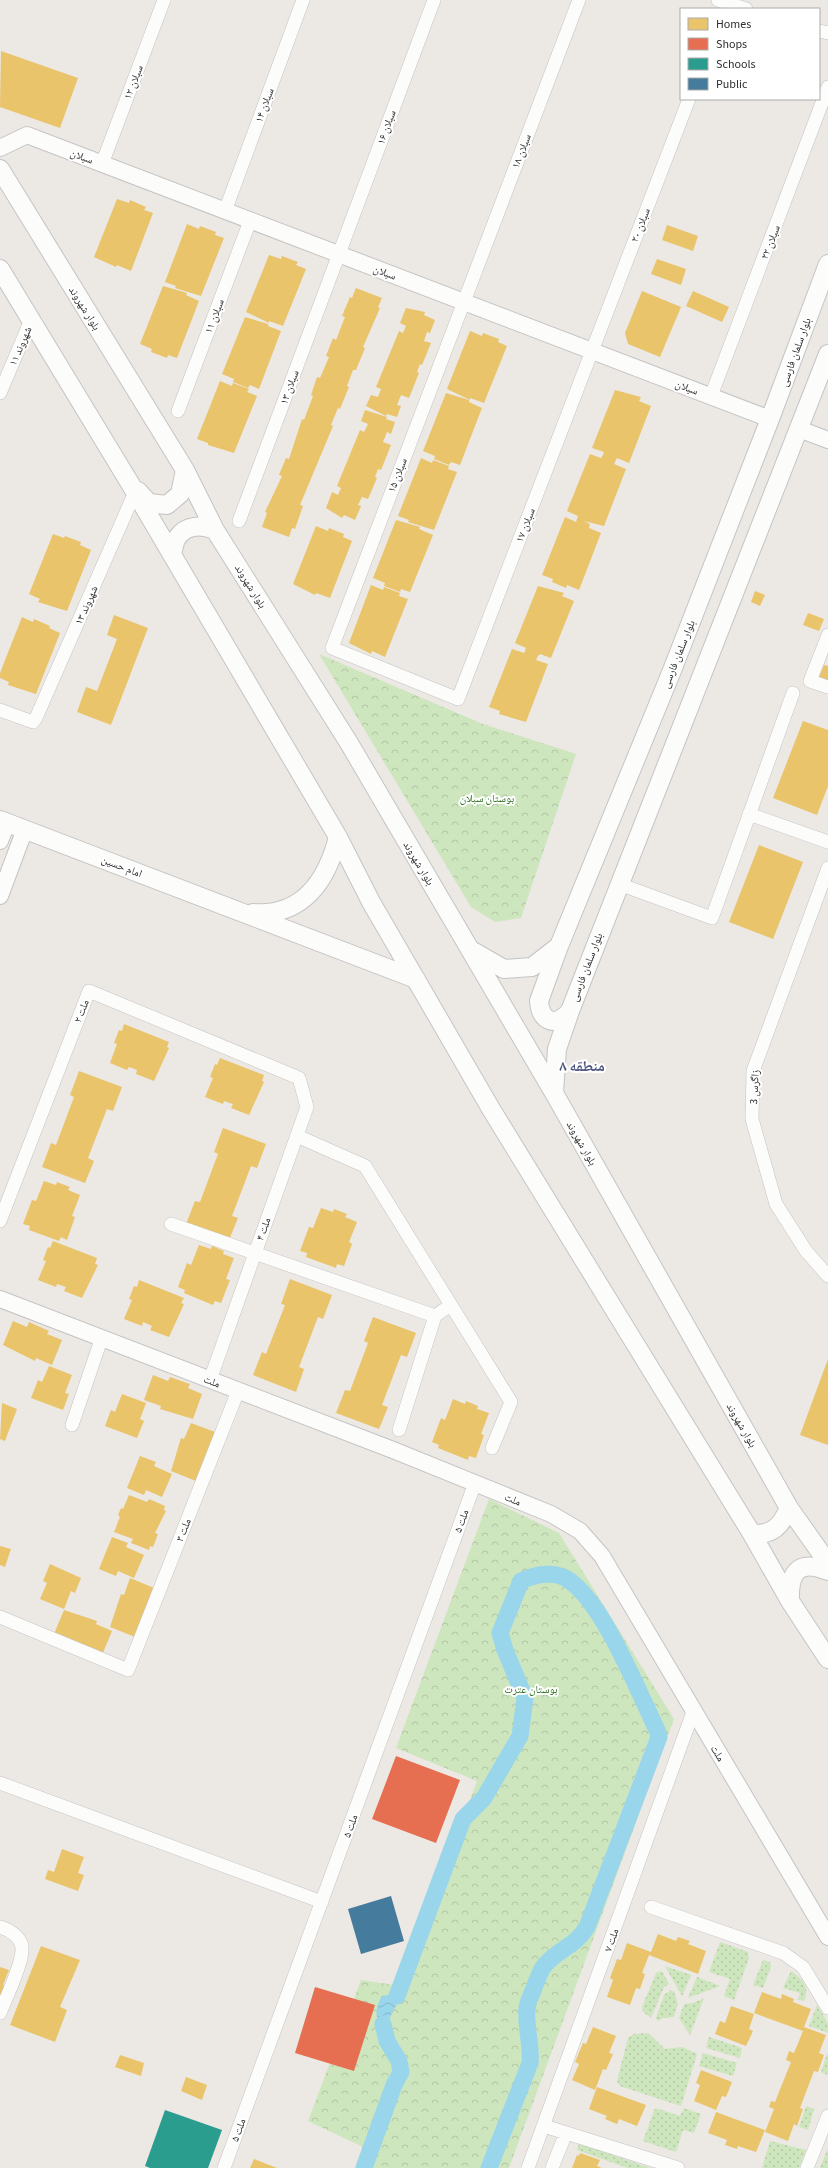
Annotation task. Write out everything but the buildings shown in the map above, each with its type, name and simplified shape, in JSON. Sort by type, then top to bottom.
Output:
[{"type":"main road","name":"بلوار شهروند","points":[[0,169],[185,470],[215,530],[349,743],[554,1093],[789,1508],[828,1563]]},
{"type":"main road","name":"بلوار سلمان فارسی","points":[[470,950],[504,969],[532,967],[559,946],[671,673],[770,419],[828,264]]},
{"type":"main road","points":[[0,270],[172,553],[338,837],[371,902],[495,1116],[752,1534],[790,1601],[828,1659]]},
{"type":"main road","name":"بلوار سلمان فارسی","points":[[554,1093],[558,1049],[570,1011],[800,429],[828,354]]},
{"type":"main road","points":[[133,488],[149,503],[167,505],[180,494],[185,470]]},
{"type":"main road","points":[[172,553],[177,538],[186,529],[202,525],[215,530]]},
{"type":"main road","name":"امام حسین","points":[[4,821],[416,979]]},
{"type":"main road","points":[[244,913],[268,914],[290,908],[308,895],[323,877],[332,858],[338,837]]},
{"type":"main road","points":[[559,946],[539,1001],[539,1010],[545,1018],[554,1021],[564,1018],[570,1011]]},
{"type":"main road","points":[[752,1534],[762,1534],[775,1529],[782,1523],[789,1508]]},
{"type":"main road","points":[[790,1601],[790,1584],[793,1576],[800,1569],[809,1566],[828,1571]]},
{"type":"street","name":"سبلان ۱۲","points":[[102,164],[164,0]]},
{"type":"street","name":"سبلان ۱۴","points":[[225,211],[303,0]]},
{"type":"street","name":"سبلان ۱۶","points":[[339,254],[434,0]]},
{"type":"street","name":"سبلان ۱۸","points":[[463,302],[579,0]]},
{"type":"street","points":[[724,3],[742,8]]},
{"type":"street","name":"سبلان ۲۲","points":[[711,396],[828,87]]},
{"type":"street","name":"سبلان ۲۰","points":[[592,351],[689,100]]},
{"type":"street","name":"سبلان","points":[[0,148],[27,135],[770,419]]},
{"type":"street","name":"سبلان ۱۱","points":[[178,411],[250,220]]},
{"type":"street","name":"سبلان ۱۳","points":[[240,521],[339,254]]},
{"type":"street","name":"سبلان ۱۵","points":[[458,699],[332,648],[463,302]]},
{"type":"street","name":"شهروند ۱۱","points":[[0,393],[31,320]]},
{"type":"street","name":"سبلان ۱۷","points":[[458,699],[592,351]]},
{"type":"street","points":[[800,429],[828,440]]},
{"type":"street","name":"شهروند ۱۳","points":[[0,710],[33,722],[36,718],[133,488]]},
{"type":"street","points":[[828,635],[810,681],[828,687]]},
{"type":"street","points":[[619,884],[712,918],[793,693]]},
{"type":"street","points":[[749,814],[828,842]]},
{"type":"street","points":[[0,841],[4,821]]},
{"type":"street","points":[[0,896],[25,829]]},
{"type":"street","name":"زاگرس 3","points":[[828,868],[753,1071],[752,1119],[776,1204],[806,1251],[828,1276]]},
{"type":"street","name":"ملت ۲","points":[[0,1221],[89,991],[299,1078]]},
{"type":"street","name":"ملت ۴","points":[[210,1380],[307,1107],[299,1078]]},
{"type":"street","points":[[297,1136],[365,1166],[511,1402],[492,1448]]},
{"type":"street","points":[[171,1224],[435,1316]]},
{"type":"street","name":"ملت","points":[[0,1299],[102,1337],[475,1483],[551,1514],[580,1531],[602,1556],[693,1712],[828,1937]]},
{"type":"street","points":[[400,1430],[435,1316],[451,1305]]},
{"type":"street","points":[[72,1425],[102,1337]]},
{"type":"street","name":"ملت ۳","points":[[0,1617],[128,1670],[238,1391]]},
{"type":"street","name":"ملت ۵","points":[[224,2168],[475,1483]]},
{"type":"street","name":"ملت ۷","points":[[528,2168],[693,1712]]},
{"type":"street","points":[[0,1783],[322,1902]]},
{"type":"street","points":[[651,1907],[783,1953],[803,1967],[828,2008]]},
{"type":"street","points":[[0,1927],[8,1930],[19,1939],[23,1950],[0,2013]]},
{"type":"street","points":[[807,2168],[828,2116]]},
{"type":"street","points":[[544,2126],[660,2165],[678,2168]]},
{"type":"street","points":[[552,2168],[566,2133]]},
{"type":"green space","name":"بوستان سبلان","points":[[319,654],[483,724],[576,754],[521,918],[495,922],[471,907]]},
{"type":"green space","name":"بوستان عترت","points":[[489,1499],[559,1533],[674,1719],[509,2168],[355,2168],[363,2147],[308,2121],[361,1980],[401,1986],[477,1781],[396,1748]]},
{"type":"green space","points":[[720,1942],[748,1952],[749,1958],[734,2000],[724,1996],[730,1979],[709,1972]]},
{"type":"green space","points":[[763,1960],[770,1962],[771,1967],[763,1988],[753,1985]]},
{"type":"green space","points":[[665,1966],[691,1975],[682,1996]]},
{"type":"green space","points":[[662,1971],[669,1984],[664,1987],[651,2018],[643,2012],[642,2007],[656,1973]]},
{"type":"green space","points":[[791,1971],[802,1980],[806,1987],[806,1996],[804,2001],[798,2000],[800,1993],[783,1988]]},
{"type":"green space","points":[[697,1977],[720,1986],[688,1998]]},
{"type":"green space","points":[[671,1990],[674,1992],[678,2003],[674,2017],[663,2018],[658,2021],[656,2018],[664,1995]]},
{"type":"green space","points":[[704,1998],[690,2035],[679,2018],[684,2004],[693,2003]]},
{"type":"green space","points":[[817,2005],[828,2023],[828,2033],[809,2026]]},
{"type":"green space","points":[[648,2033],[665,2049],[682,2047],[697,2054],[681,2106],[620,2086],[617,2081],[628,2038],[634,2034]]},
{"type":"green space","points":[[709,2037],[742,2048],[740,2058],[706,2048]]},
{"type":"green space","points":[[703,2053],[737,2063],[733,2076],[699,2066]]},
{"type":"green space","points":[[828,2054],[828,2075],[821,2072]]},
{"type":"green space","points":[[806,2106],[814,2109],[808,2130],[799,2127]]},
{"type":"green space","points":[[655,2108],[680,2116],[684,2108],[701,2114],[694,2133],[683,2130],[676,2152],[643,2141]]},
{"type":"green space","points":[[770,2141],[806,2150],[799,2168],[762,2168]]},
{"type":"green space","points":[[579,2143],[650,2168],[628,2168],[577,2150]]},
{"type":"green space","points":[[828,2148],[828,2168],[820,2168]]},
{"type":"water","points":[[389,1995],[400,1998],[386,2025],[379,2020],[376,2012],[382,1996]]},
{"type":"waterway","points":[[397,1996],[463,1819],[484,1798],[520,1736],[525,1698],[505,1650],[500,1633],[521,1581],[539,1575],[559,1575],[570,1581],[583,1593],[607,1628],[630,1672],[659,1737],[587,1927],[572,1944],[555,1955],[544,1966],[529,1999],[527,2015],[530,2063],[489,2168]]},
{"type":"waterway","points":[[364,2168],[394,2085],[401,2072],[399,2061],[387,2041],[383,2024]]},
{"type":"district","name":"منطقه ۸","points":[[582,1066]]}]
